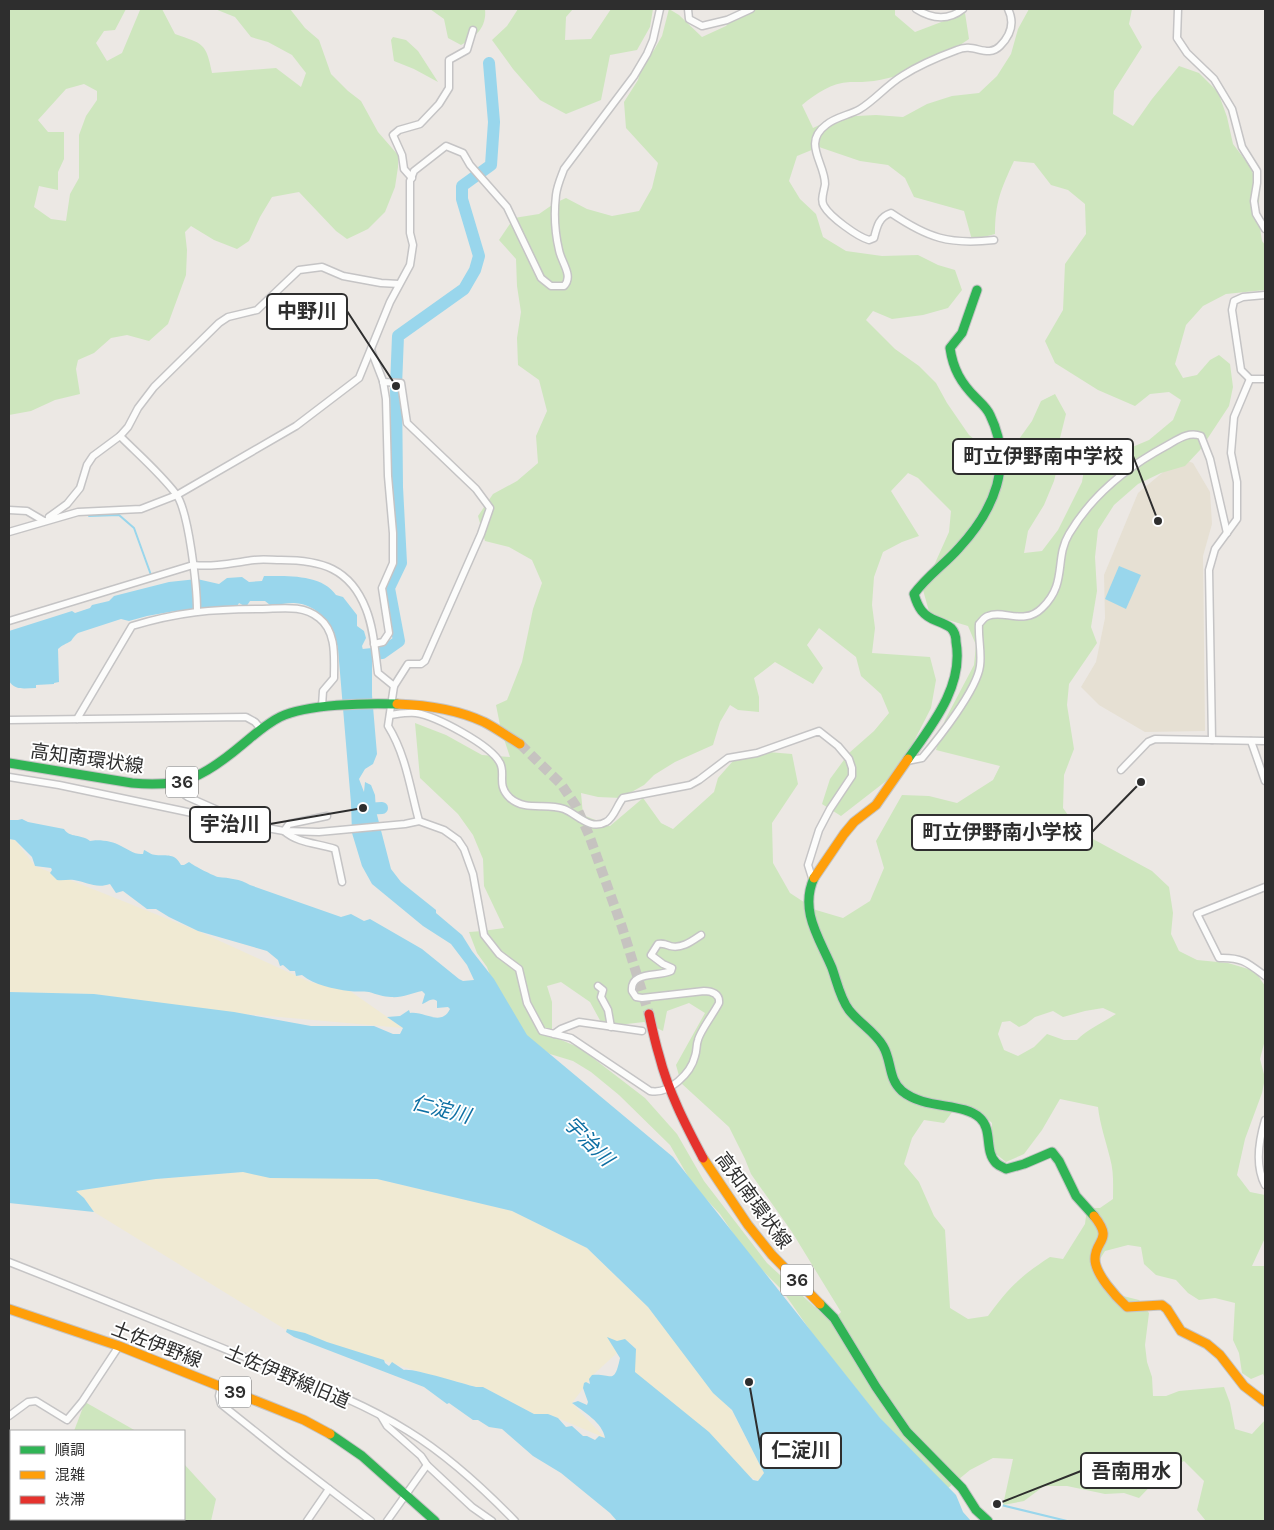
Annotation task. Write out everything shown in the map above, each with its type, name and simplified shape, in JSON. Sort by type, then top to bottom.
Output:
[{"type":"main road","points":[[977,290],[962,334],[950,348],[951,362],[963,386],[989,411],[997,426],[1002,460],[997,486],[988,511],[980,523],[959,548],[922,582],[914,594],[914,600],[921,612],[930,619],[946,625],[954,632],[958,653],[957,670],[939,711],[907,761],[872,809],[854,822],[813,881],[808,909],[814,928],[847,1006],[882,1042],[888,1052],[891,1076],[894,1083],[914,1098],[926,1103],[966,1110],[978,1115],[984,1122],[988,1133],[995,1162],[1006,1169],[1024,1164],[1052,1152],[1057,1156],[1076,1197],[1102,1229],[1103,1241],[1094,1259],[1116,1298],[1127,1307],[1162,1305],[1167,1309],[1181,1331],[1207,1344],[1220,1355],[1244,1386],[1265,1402]]},
{"type":"main road","name":"高知南環状線","points":[[9,763],[121,781],[162,784],[181,782],[200,776],[216,766],[261,729],[281,717],[300,710],[322,706],[380,702],[432,706],[451,710],[484,723],[520,744]]},
{"type":"main road","name":"高知南環状線","points":[[649,1014],[658,1058],[690,1134],[705,1161],[748,1225],[772,1254],[834,1318],[876,1387],[907,1432],[956,1482],[976,1510],[988,1521]]},
{"type":"main road","name":"土佐伊野線","points":[[9,1309],[119,1346],[304,1420],[338,1438],[362,1456],[435,1521]]},
{"type":"street","points":[[9,532],[78,512],[141,509],[177,495],[296,426],[359,378],[398,284],[408,271],[413,245],[410,233],[410,181],[414,171],[446,146],[463,153],[473,168],[507,207],[541,278],[551,286],[564,286],[568,282],[569,277],[559,251],[556,226],[556,194],[559,182],[564,168],[634,76],[647,54],[653,40],[660,9]]},
{"type":"street","points":[[688,9],[689,19],[702,26],[727,20],[751,9]]},
{"type":"street","points":[[916,9],[938,18],[956,14],[963,9]]},
{"type":"street","points":[[994,240],[978,242],[939,239],[915,229],[891,213],[884,215],[878,222],[874,238],[869,240],[862,238],[823,206],[822,200],[825,183],[815,144],[818,132],[827,124],[859,109],[888,86],[921,65],[960,48],[970,46],[984,51],[992,51],[1000,46],[1011,31],[1012,21],[1008,9]]},
{"type":"street","points":[[1178,9],[1177,38],[1187,52],[1214,79],[1232,109],[1242,147],[1257,171],[1254,201],[1256,214],[1265,229]]},
{"type":"street","points":[[412,178],[404,170],[402,155],[393,136],[399,130],[420,124],[439,104],[449,88],[449,60],[467,50],[474,30]]},
{"type":"street","points":[[44,521],[67,504],[77,493],[87,465],[93,456],[120,436],[154,387],[219,323],[228,317],[256,310],[299,270],[322,267],[343,276],[398,284]]},
{"type":"street","points":[[1265,295],[1243,297],[1234,301],[1232,310],[1242,370],[1250,379],[1265,379]]},
{"type":"street","points":[[371,350],[383,382],[386,399],[388,476],[393,533],[393,563],[382,588],[389,633],[382,642],[374,644]]},
{"type":"street","points":[[1212,740],[1209,570],[1215,549],[1236,519],[1237,482],[1232,453],[1234,417],[1250,379]]},
{"type":"street","points":[[383,382],[401,382],[407,423],[476,489],[490,508],[481,534],[425,660],[421,664],[408,664],[394,686],[388,726],[396,738],[404,760],[419,821]]},
{"type":"street","points":[[907,761],[922,758],[940,736],[976,681],[980,666],[980,624],[986,616],[993,614],[1024,616],[1035,613],[1042,608],[1055,591],[1059,580],[1063,549],[1068,534],[1092,503],[1121,474],[1145,458],[1185,436],[1195,433],[1201,436],[1210,459],[1227,533]]},
{"type":"street","points":[[120,436],[177,495],[184,512],[193,567],[197,609]]},
{"type":"street","points":[[9,510],[27,511],[44,521]]},
{"type":"street","points":[[9,621],[157,575],[193,567],[256,560],[301,560],[314,562],[331,568],[349,580],[362,599],[367,611],[378,673],[394,686]]},
{"type":"street","points":[[77,719],[132,626],[197,609],[293,608],[304,610],[319,618],[328,630],[334,645],[334,678],[323,691],[322,706]]},
{"type":"street","points":[[390,715],[416,713],[452,725],[493,754],[501,764],[501,784],[510,798],[527,807],[560,808],[590,824],[606,822],[623,798],[690,785],[728,758],[758,753],[819,730],[849,758],[852,776],[830,809],[819,830],[808,865],[813,881]]},
{"type":"street","points":[[9,720],[246,717],[255,722],[261,729]]},
{"type":"street","points":[[1121,770],[1148,742],[1155,739],[1265,741]]},
{"type":"street","points":[[1251,741],[1265,781]]},
{"type":"street","points":[[9,777],[60,785],[284,831],[319,832],[419,821],[451,834],[464,849],[473,874],[484,935],[499,954],[519,970],[527,1003],[542,1031],[571,1038],[650,1091],[656,1092],[670,1087],[686,1074],[695,1058],[698,1040],[720,1003],[719,998],[711,991],[642,998],[636,997],[632,988],[636,978],[671,971],[672,968],[651,955],[658,944],[662,943],[673,947],[683,946],[701,935]]},
{"type":"street","points":[[181,782],[185,795],[222,812],[239,823]]},
{"type":"street","points":[[284,831],[289,824],[327,816]]},
{"type":"street","points":[[284,831],[304,842],[335,849],[342,882]]},
{"type":"street","points":[[1265,887],[1197,914],[1219,958],[1233,957],[1246,961],[1265,976]]},
{"type":"street","points":[[598,986],[603,990],[601,997],[608,1010],[611,1026]]},
{"type":"street","points":[[554,1034],[560,1029],[580,1022],[642,1031]]},
{"type":"street","points":[[1265,1120],[1259,1160],[1265,1185]]},
{"type":"street","name":"土佐伊野線旧道","points":[[9,1262],[304,1381],[380,1415],[409,1431],[440,1453],[515,1521]]},
{"type":"street","points":[[9,1416],[28,1402],[36,1401],[67,1420],[82,1402],[119,1346]]},
{"type":"street","name":"土佐伊野線旧道","points":[[221,1387],[219,1396],[222,1404],[371,1521]]},
{"type":"street","points":[[380,1415],[387,1426],[421,1456],[427,1465],[472,1507],[492,1521]]},
{"type":"street","points":[[387,1521],[427,1465]]},
{"type":"street","points":[[307,1521],[329,1489]]},
{"type":"shaded area","points":[[1180,458],[1193,463],[1210,492],[1212,524],[1203,556],[1205,731],[1145,732],[1099,705],[1081,687],[1096,662],[1105,618],[1104,575],[1138,493]]},
{"type":"green space","points":[[9,9],[126,9],[115,30],[104,31],[96,43],[107,61],[122,53],[140,10],[162,9],[175,34],[202,46],[208,55],[212,73],[276,68],[301,87],[306,73],[292,55],[268,42],[251,37],[235,17],[215,9],[290,9],[305,28],[319,40],[331,74],[361,101],[378,132],[398,155],[395,187],[385,212],[368,229],[347,239],[336,231],[299,192],[272,197],[249,241],[237,249],[214,240],[191,226],[185,232],[187,250],[186,275],[168,324],[149,341],[127,335],[111,338],[94,353],[78,360],[76,369],[80,394],[55,400],[31,411],[9,415]],"holes":[[[84,84],[97,91],[97,100],[86,116],[79,135],[79,178],[70,194],[66,221],[51,219],[34,207],[39,186],[58,190],[58,172],[64,159],[64,132],[48,132],[38,120],[66,89]]]},
{"type":"green space","points":[[430,9],[485,9],[485,15],[482,26],[476,35],[461,45],[448,38],[444,19]]},
{"type":"green space","points":[[518,9],[573,9],[566,17],[565,40],[591,39],[611,9],[653,9],[650,27],[637,50],[610,55],[601,100],[566,114],[540,100],[513,69],[492,40],[507,26]]},
{"type":"green space","points":[[669,9],[679,15],[702,37],[726,26],[741,9],[895,9],[895,15],[915,32],[965,13],[969,39],[947,54],[924,66],[900,75],[874,81],[837,84],[824,89],[802,105],[813,128],[837,117],[876,115],[903,117],[927,104],[952,96],[979,93],[997,76],[1011,54],[1018,29],[1029,9],[1132,9],[1129,24],[1142,47],[1114,91],[1113,114],[1133,126],[1179,66],[1199,73],[1218,92],[1227,117],[1233,144],[1249,165],[1260,189],[1258,215],[1262,241],[1265,245],[1265,290],[1226,294],[1203,306],[1186,325],[1175,364],[1183,378],[1197,375],[1210,360],[1219,355],[1230,364],[1233,387],[1229,406],[1200,450],[1185,466],[1161,473],[1138,484],[1114,505],[1098,530],[1095,557],[1097,591],[1091,627],[1097,643],[1069,684],[1067,705],[1074,749],[1064,775],[1063,808],[1080,832],[1152,871],[1169,887],[1173,913],[1171,934],[1179,951],[1197,960],[1228,963],[1255,971],[1265,986],[1265,1040],[1260,1059],[1265,1078],[1262,1093],[1245,1139],[1237,1175],[1250,1192],[1265,1195],[1265,1238],[1252,1266],[1265,1266],[1265,1379],[1263,1374],[1251,1379],[1242,1373],[1239,1353],[1233,1340],[1235,1303],[1215,1298],[1199,1300],[1188,1293],[1176,1280],[1156,1275],[1144,1264],[1141,1247],[1128,1245],[1105,1251],[1097,1264],[1115,1294],[1139,1300],[1149,1313],[1145,1345],[1147,1362],[1152,1377],[1153,1396],[1166,1396],[1179,1391],[1224,1387],[1230,1403],[1235,1429],[1252,1434],[1265,1420],[1265,1521],[1206,1521],[1197,1510],[1204,1481],[1184,1461],[1164,1472],[1139,1498],[1124,1493],[1105,1494],[1067,1486],[1044,1486],[1024,1501],[1003,1505],[1013,1459],[993,1458],[970,1470],[947,1489],[926,1476],[814,1336],[782,1290],[750,1258],[720,1214],[693,1185],[670,1145],[619,1095],[591,1072],[573,1061],[550,1054],[517,1029],[494,986],[487,967],[477,953],[469,932],[504,928],[484,886],[483,859],[473,835],[458,814],[420,778],[415,723],[446,735],[482,755],[510,757],[501,730],[496,705],[507,700],[522,662],[533,609],[542,583],[532,560],[509,547],[485,541],[478,516],[493,494],[517,481],[538,463],[536,436],[547,411],[539,380],[518,365],[517,338],[521,312],[517,286],[516,259],[499,240],[514,218],[539,214],[566,198],[587,209],[612,216],[639,211],[652,188],[658,163],[626,128],[624,102],[638,80],[641,68],[662,36]],"holes":[[[819,147],[860,161],[888,165],[905,178],[914,197],[964,211],[972,240],[995,234],[996,213],[1000,196],[1014,161],[1034,163],[1051,185],[1068,190],[1085,204],[1086,234],[1065,264],[1063,310],[1045,341],[1055,363],[1098,390],[1135,406],[1150,394],[1169,392],[1181,400],[1173,420],[1149,440],[1130,448],[1113,446],[1097,440],[1086,458],[1082,482],[1058,530],[1042,551],[1024,553],[1028,531],[1044,505],[1054,481],[1058,465],[1060,438],[1066,414],[1055,394],[1041,401],[1032,421],[1014,446],[989,451],[969,435],[936,383],[919,366],[895,349],[866,320],[873,311],[892,319],[923,315],[948,308],[962,290],[955,270],[938,265],[918,255],[882,256],[846,251],[823,237],[816,214],[800,199],[789,181],[797,156]],[[908,473],[918,478],[951,511],[949,532],[923,590],[932,622],[948,620],[968,626],[976,645],[974,665],[945,720],[936,750],[1000,766],[993,780],[957,803],[929,796],[902,795],[876,841],[884,868],[870,901],[843,918],[816,910],[790,893],[773,863],[772,823],[798,784],[792,754],[768,752],[740,753],[718,778],[714,792],[673,829],[661,823],[643,798],[610,826],[583,815],[581,793],[598,797],[621,798],[644,785],[654,775],[675,762],[713,745],[720,722],[730,705],[738,710],[759,712],[759,697],[754,678],[775,662],[813,684],[823,668],[807,645],[819,628],[856,657],[861,676],[881,694],[889,713],[874,731],[849,753],[830,779],[822,804],[841,816],[890,778],[910,749],[931,708],[936,680],[930,657],[872,653],[875,628],[872,605],[874,577],[883,552],[919,536],[891,491]],[[561,982],[590,1002],[602,1024],[618,1025],[644,1022],[663,1031],[667,1011],[689,1003],[705,1013],[676,1065],[681,1083],[729,1127],[751,1174],[792,1232],[841,1312],[831,1322],[767,1263],[704,1181],[677,1134],[645,1098],[580,1048],[552,1036],[552,1002],[547,986]],[[1103,1008],[1116,1014],[1090,1029],[1077,1040],[1064,1040],[1047,1034],[1034,1047],[1018,1056],[1004,1050],[998,1034],[1002,1022],[1010,1021],[1019,1027],[1035,1017],[1053,1011],[1063,1017]],[[1060,1099],[1098,1107],[1112,1168],[1113,1199],[1100,1208],[1087,1208],[1085,1224],[1063,1259],[1050,1257],[1016,1283],[988,1316],[968,1319],[950,1308],[945,1230],[934,1216],[919,1182],[904,1164],[912,1138],[924,1120],[944,1123],[953,1111],[962,1105],[980,1112],[992,1123],[991,1150],[1006,1162],[1024,1154],[1042,1130]]]},
{"type":"green space","points":[[393,37],[406,40],[418,51],[438,82],[394,61],[391,40]]},
{"type":"green space","points":[[85,1402],[134,1430],[74,1430]]},
{"type":"green space","points":[[185,1465],[216,1499],[211,1521],[54,1521],[185,1520]]},
{"type":"sand","points":[[9,839],[15,840],[35,866],[198,931],[310,982],[350,991],[403,1028],[234,1013],[94,994],[9,992]]},
{"type":"sand","points":[[243,1172],[377,1179],[512,1211],[587,1248],[648,1307],[732,1411],[764,1473],[758,1481],[749,1476],[634,1372],[636,1349],[629,1342],[594,1374],[572,1403],[605,1438],[548,1414],[534,1414],[483,1387],[476,1387],[420,1372],[286,1330],[94,1212],[84,1198],[75,1191],[156,1179]]},
{"type":"water","points":[[1119,566],[1141,575],[1126,609],[1105,599]]},
{"type":"water","points":[[264,576],[303,578],[322,583],[336,595],[343,597],[357,615],[357,626],[364,631],[366,638],[362,646],[363,650],[372,652],[372,695],[377,754],[373,764],[365,769],[359,779],[364,792],[365,782],[371,785],[375,795],[376,811],[391,869],[401,882],[436,910],[436,913],[462,935],[494,979],[527,1035],[673,1157],[880,1418],[956,1495],[963,1512],[971,1521],[617,1521],[610,1513],[561,1473],[533,1456],[502,1429],[489,1427],[478,1420],[473,1420],[424,1387],[294,1337],[286,1332],[287,1329],[305,1333],[384,1360],[389,1366],[392,1362],[404,1370],[483,1387],[534,1414],[548,1414],[558,1418],[566,1427],[572,1426],[583,1436],[595,1440],[599,1436],[605,1438],[601,1427],[572,1403],[578,1401],[587,1405],[588,1402],[583,1388],[584,1383],[590,1384],[589,1379],[592,1375],[611,1376],[616,1372],[620,1358],[607,1337],[617,1341],[625,1339],[636,1349],[635,1372],[709,1432],[753,1480],[758,1481],[764,1473],[732,1410],[713,1393],[648,1307],[587,1248],[512,1211],[377,1179],[270,1178],[243,1172],[156,1179],[76,1191],[84,1198],[94,1212],[9,1203],[9,992],[94,994],[234,1012],[311,1026],[374,1026],[393,1034],[400,1034],[403,1028],[387,1017],[400,1016],[409,1010],[410,1013],[437,1018],[442,1017],[450,1009],[448,1007],[437,1008],[437,1001],[433,1000],[422,1004],[425,994],[422,991],[399,997],[388,997],[369,992],[349,991],[324,986],[302,975],[296,976],[295,971],[290,971],[283,965],[280,966],[278,960],[267,951],[198,931],[156,909],[147,909],[123,891],[116,893],[110,884],[96,885],[74,880],[57,880],[50,873],[51,868],[35,866],[32,857],[15,840],[9,839],[9,820],[22,819],[28,822],[64,829],[69,834],[83,837],[90,841],[97,840],[118,844],[137,854],[143,854],[144,850],[154,855],[170,856],[179,861],[181,865],[189,862],[218,877],[242,881],[341,917],[351,914],[364,921],[370,919],[422,949],[459,979],[463,981],[474,980],[467,965],[451,944],[423,926],[372,884],[362,866],[352,833],[338,649],[329,625],[311,607],[294,603],[270,605],[265,601],[250,601],[246,607],[239,603],[236,608],[175,611],[129,621],[121,619],[78,633],[71,641],[58,649],[59,682],[36,685],[36,688],[17,688],[9,681],[9,631],[72,611],[75,613],[90,608],[92,605],[109,601],[114,596],[169,582],[197,579],[219,584],[227,578],[242,577],[249,582],[262,581]]},
{"type":"waterway","points":[[363,655],[382,653],[399,641],[389,588],[401,563],[397,487],[396,386],[398,336],[464,289],[475,270],[479,256],[462,199],[462,186],[491,165],[494,122],[489,63]]},
{"type":"waterway","points":[[89,516],[119,515],[134,528],[151,575]]},
{"type":"waterway","points":[[364,809],[382,808]]},
{"type":"waterway","points":[[997,1504],[1067,1521]]},
{"type":"tunnel","points":[[520,744],[561,784],[576,806],[589,835],[622,927],[649,1014]]},
{"type":"traffic: fast","points":[[908,759],[927,733],[944,704],[951,689],[957,658],[956,638],[951,628],[925,614],[919,607],[914,594],[959,548],[982,518],[997,486],[1000,469],[997,433],[990,415],[962,381],[953,363],[950,348],[962,333],[977,290]]},
{"type":"traffic: fast","points":[[9,763],[132,783],[165,784],[179,782],[192,778],[216,765],[256,733],[280,717],[305,709],[337,705],[397,704]]},
{"type":"traffic: fast","points":[[814,878],[810,890],[810,913],[841,995],[849,1010],[876,1036],[883,1046],[894,1081],[902,1091],[921,1101],[964,1110],[980,1118],[986,1128],[992,1158],[997,1164],[1006,1169],[1024,1164],[1052,1152],[1059,1161],[1076,1196],[1094,1216]]},
{"type":"traffic: fast","points":[[820,1304],[834,1318],[876,1387],[907,1432],[962,1488],[976,1510],[988,1521]]},
{"type":"traffic: fast","points":[[330,1434],[362,1456],[435,1521]]},
{"type":"traffic: slow","points":[[397,704],[419,705],[463,714],[484,722],[520,744]]},
{"type":"traffic: slow","points":[[814,878],[844,834],[854,822],[876,805],[908,759]]},
{"type":"traffic: slow","points":[[703,1158],[748,1225],[772,1255],[820,1304]]},
{"type":"traffic: slow","points":[[1094,1216],[1103,1230],[1102,1239],[1096,1252],[1096,1265],[1102,1278],[1117,1297],[1127,1307],[1162,1305],[1167,1309],[1181,1331],[1207,1344],[1220,1355],[1244,1386],[1265,1402]]},
{"type":"traffic: slow","points":[[9,1309],[119,1346],[304,1420],[330,1434]]},
{"type":"traffic: jam","points":[[649,1014],[667,1082],[703,1158]]},
{"type":"place","name":"中野川","points":[[396,386]]},
{"type":"place","name":"町立伊野南中学校","points":[[1158,521]]},
{"type":"place","name":"町立伊野南小学校","points":[[1141,782]]},
{"type":"place","name":"宇治川","points":[[363,808]]},
{"type":"place","name":"仁淀川","points":[[749,1382]]},
{"type":"place","name":"吾南用水","points":[[997,1504]]}]
